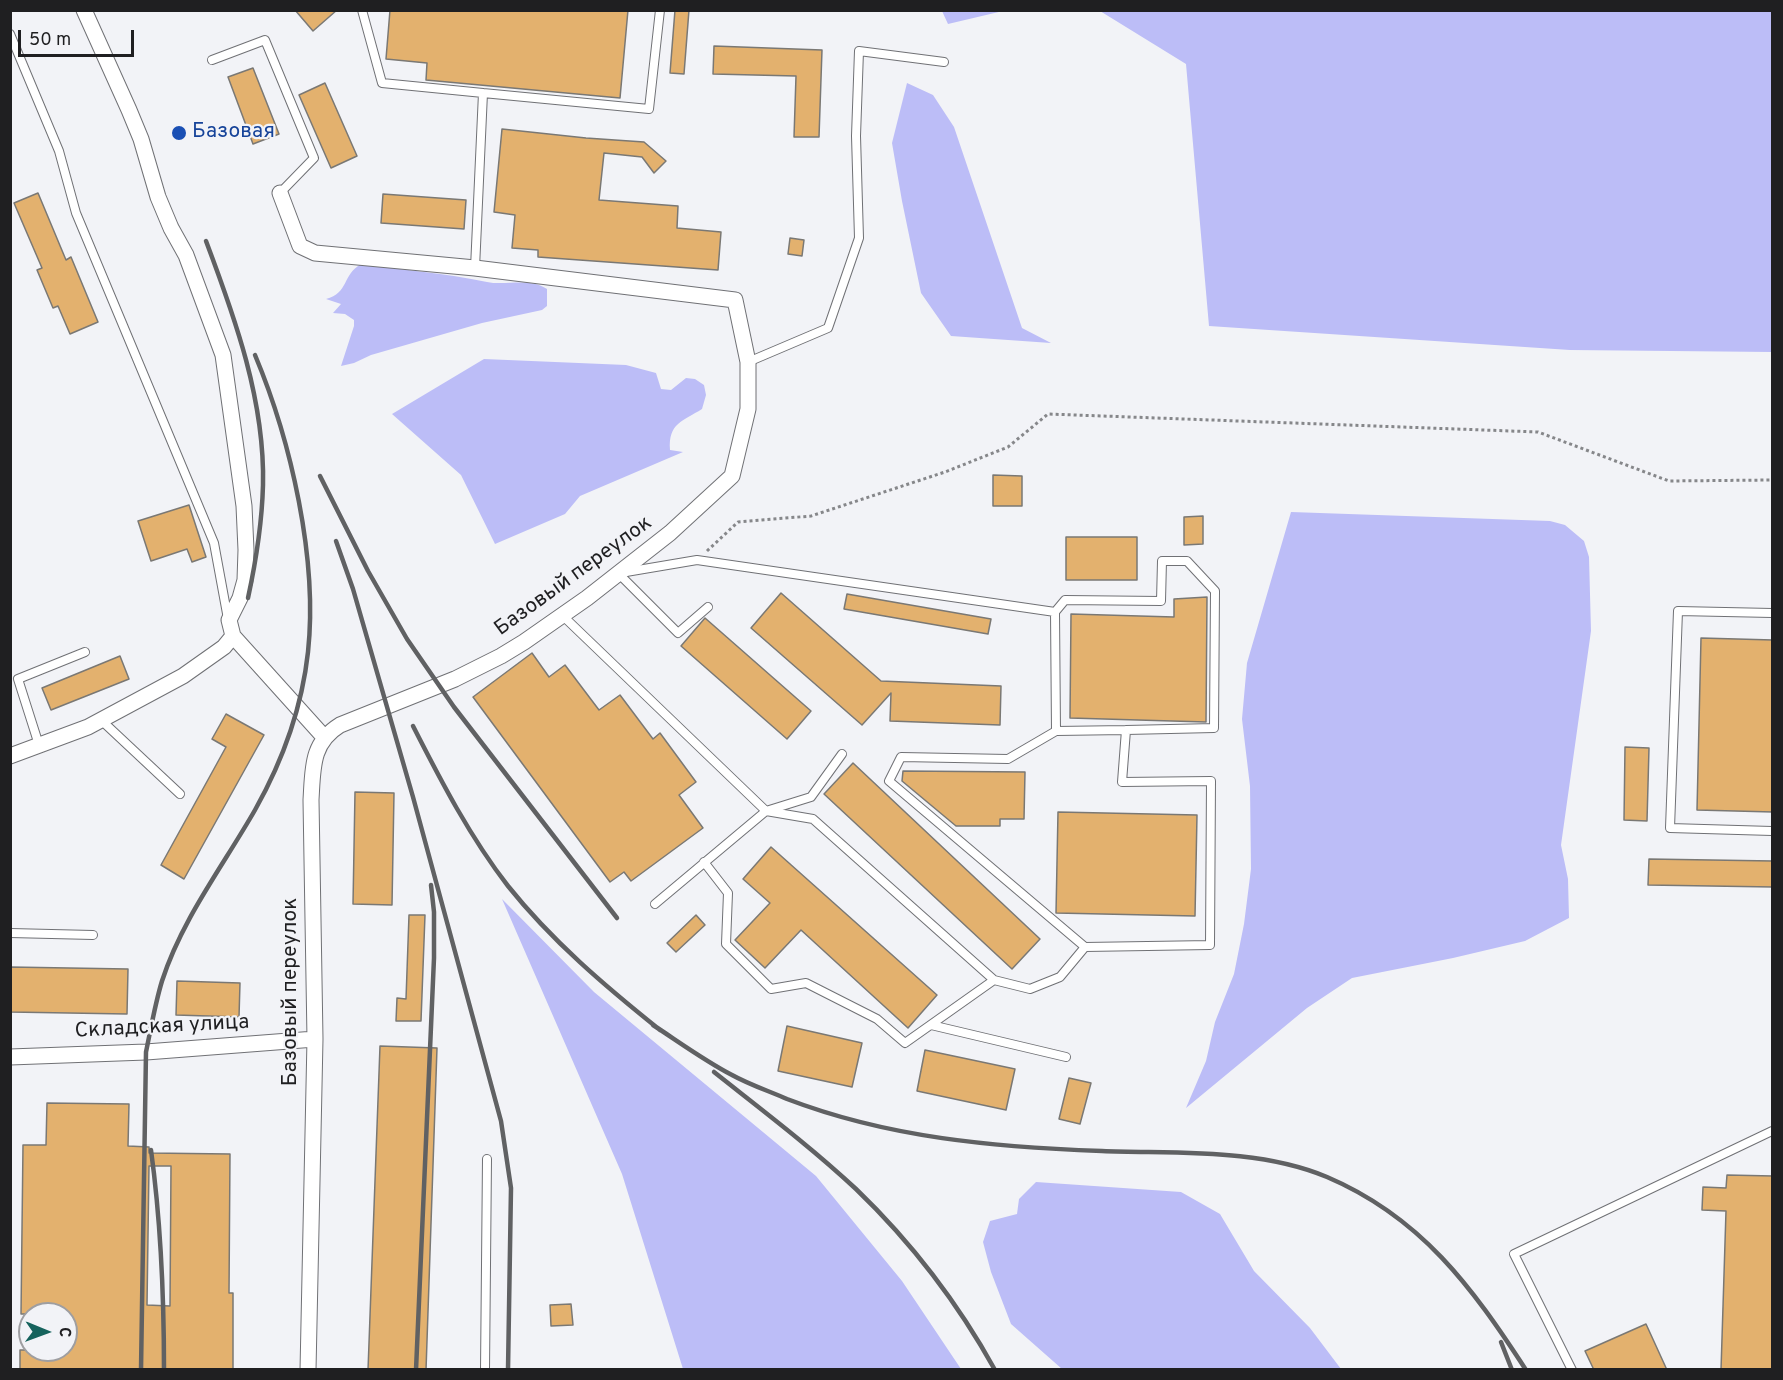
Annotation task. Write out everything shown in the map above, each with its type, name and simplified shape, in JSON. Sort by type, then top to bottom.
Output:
[{"type":"street","points":[[84,10],[141,139],[158,197],[186,255],[223,355],[244,506],[246,550],[245,580],[240,598],[229,620],[233,636],[324,737]]},
{"type":"street","name":"Базовый переулок","points":[[280,193],[300,246],[315,253],[475,268],[735,300],[748,362],[748,409],[732,476],[670,533],[563,616],[509,651],[478,668],[340,725],[324,737],[318,747],[311,800],[315,1039],[308,1370]]},
{"type":"street","points":[[10,756],[101,720],[183,676],[224,647],[233,636]]},
{"type":"street","name":"Складская улица","points":[[10,1057],[146,1052],[315,1039]]},
{"type":"lane","points":[[362,10],[382,83],[649,110],[660,10]]},
{"type":"lane","points":[[10,34],[59,151],[76,213],[214,543],[229,620]]},
{"type":"lane","points":[[212,60],[265,40],[314,158],[280,193]]},
{"type":"lane","points":[[748,362],[828,328],[859,238],[856,136],[859,51],[945,62]]},
{"type":"lane","points":[[475,268],[483,93]]},
{"type":"lane","points":[[618,573],[697,560],[1055,612]]},
{"type":"lane","points":[[1056,731],[1055,612],[1065,600],[1161,601],[1162,561],[1187,561],[1215,591],[1214,728],[1056,731],[1008,759],[901,757],[889,781],[1085,947],[1210,945],[1210,781],[1122,782],[1126,730]]},
{"type":"lane","points":[[618,573],[678,633],[708,607]]},
{"type":"lane","points":[[1773,613],[1678,611],[1670,828],[1773,831]]},
{"type":"lane","points":[[563,616],[766,812],[813,819],[994,980],[1030,989],[1060,977],[1085,947]]},
{"type":"lane","points":[[39,745],[18,679],[85,652]]},
{"type":"lane","points":[[101,720],[180,794]]},
{"type":"lane","points":[[654,904],[766,812],[812,797],[842,753]]},
{"type":"lane","points":[[704,862],[728,892],[726,944],[771,989],[806,984],[876,1019],[905,1043],[994,980]]},
{"type":"lane","points":[[10,933],[93,935]]},
{"type":"lane","points":[[931,1025],[1066,1057]]},
{"type":"lane","points":[[1572,1370],[1514,1254],[1773,1131]]},
{"type":"lane","points":[[485,1370],[487,1159]]},
{"type":"path","points":[[697,560],[738,522],[811,516],[945,472],[1008,447],[1048,414],[1538,432],[1669,481],[1773,480]]},
{"type":"shaded area","points":[[942,11],[1003,11],[948,24]]},
{"type":"shaded area","points":[[1100,11],[1772,11],[1772,352],[1570,350],[1209,326],[1186,64]]},
{"type":"shaded area","points":[[907,83],[933,95],[954,127],[1022,328],[1051,343],[951,336],[921,293],[892,143]]},
{"type":"shaded area","points":[[361,264],[494,283],[533,283],[547,289],[547,306],[542,310],[482,323],[341,366],[354,320],[345,314],[333,313],[341,304],[326,299],[338,293],[351,273]]},
{"type":"shaded area","points":[[484,359],[626,365],[656,373],[661,389],[671,390],[686,378],[695,379],[704,385],[706,395],[702,409],[678,424],[671,434],[670,450],[683,452],[580,496],[565,514],[495,544],[461,475],[392,414]]},
{"type":"shaded area","points":[[1291,512],[1550,521],[1565,525],[1584,541],[1589,557],[1591,631],[1561,845],[1568,879],[1569,918],[1525,941],[1352,978],[1307,1008],[1186,1108],[1206,1061],[1215,1022],[1234,974],[1244,924],[1251,869],[1250,786],[1242,719],[1247,663]]},
{"type":"shaded area","points":[[502,899],[594,992],[816,1176],[902,1281],[961,1369],[683,1369],[622,1174]]},
{"type":"shaded area","points":[[1036,1182],[1181,1192],[1220,1214],[1254,1271],[1310,1328],[1341,1369],[1062,1369],[1011,1324],[991,1272],[983,1242],[990,1221],[1017,1214],[1019,1199]]},
{"type":"building","points":[[295,10],[337,10],[313,31]]},
{"type":"building","points":[[390,10],[628,10],[620,98],[426,80],[427,63],[386,59]]},
{"type":"building","points":[[675,10],[689,10],[684,74],[670,73]]},
{"type":"building","points":[[714,46],[822,50],[819,137],[794,137],[796,76],[713,74]]},
{"type":"building","points":[[253,68],[279,134],[253,144],[228,77]]},
{"type":"building","points":[[325,83],[357,156],[331,168],[299,95]]},
{"type":"building","points":[[502,129],[644,142],[666,161],[654,173],[642,157],[604,153],[599,200],[678,206],[677,228],[721,232],[718,270],[538,257],[538,250],[512,248],[515,215],[494,212]]},
{"type":"building","points":[[38,193],[66,260],[71,257],[98,322],[70,334],[58,306],[53,308],[37,270],[42,268],[14,203]]},
{"type":"building","points":[[383,194],[466,200],[464,229],[381,223]]},
{"type":"building","points":[[790,238],[804,240],[802,256],[788,254]]},
{"type":"building","points":[[993,475],[1022,476],[1022,506],[993,506]]},
{"type":"building","points":[[189,505],[206,557],[192,562],[187,549],[151,561],[138,521]]},
{"type":"building","points":[[1203,516],[1203,544],[1184,545],[1184,517]]},
{"type":"building","points":[[1066,537],[1137,537],[1137,580],[1066,580]]},
{"type":"building","points":[[781,593],[881,681],[1001,686],[1000,725],[890,721],[891,693],[862,725],[751,628]]},
{"type":"building","points":[[847,594],[991,619],[988,634],[844,609]]},
{"type":"building","points":[[1207,597],[1206,722],[1070,718],[1071,614],[1174,617],[1174,599]]},
{"type":"building","points":[[705,618],[811,711],[787,739],[681,646]]},
{"type":"building","points":[[1701,638],[1773,640],[1773,812],[1697,810]]},
{"type":"building","points":[[532,653],[549,677],[565,665],[599,710],[620,695],[653,739],[660,733],[696,782],[679,795],[703,828],[631,881],[624,872],[610,882],[473,697]]},
{"type":"building","points":[[120,656],[129,679],[51,710],[42,688]]},
{"type":"building","points":[[226,714],[264,735],[184,879],[161,865],[226,747],[212,739]]},
{"type":"building","points":[[1625,747],[1649,748],[1647,821],[1624,820]]},
{"type":"building","points":[[853,763],[1040,939],[1012,969],[824,794]]},
{"type":"building","points":[[903,771],[1025,772],[1024,819],[1000,819],[1000,826],[956,826],[902,781]]},
{"type":"building","points":[[355,792],[394,793],[392,905],[353,904]]},
{"type":"building","points":[[1058,812],[1197,815],[1195,916],[1056,913]]},
{"type":"building","points":[[771,847],[937,995],[908,1028],[801,930],[765,968],[735,940],[770,903],[743,879]]},
{"type":"building","points":[[1649,859],[1773,861],[1773,887],[1648,885]]},
{"type":"building","points":[[409,915],[425,915],[421,1021],[396,1021],[397,998],[406,999]]},
{"type":"building","points":[[696,915],[705,925],[676,952],[667,943]]},
{"type":"building","points":[[10,967],[128,969],[127,1014],[10,1012]]},
{"type":"building","points":[[177,981],[240,983],[239,1017],[176,1015]]},
{"type":"building","points":[[787,1026],[862,1043],[852,1087],[778,1071]]},
{"type":"building","points":[[380,1046],[437,1048],[426,1370],[368,1370]]},
{"type":"building","points":[[925,1050],[1015,1069],[1006,1110],[917,1091]]},
{"type":"building","points":[[1069,1078],[1091,1083],[1080,1124],[1059,1119]]},
{"type":"building","points":[[47,1103],[129,1104],[128,1146],[149,1147],[149,1153],[230,1154],[229,1293],[233,1293],[233,1370],[20,1370],[20,1362],[78,1362],[78,1302],[21,1302],[23,1145],[46,1145]],"holes":[[[149,1166],[171,1166],[170,1306],[147,1305]]]},
{"type":"building","points":[[1727,1175],[1773,1176],[1773,1370],[1721,1370],[1726,1211],[1702,1210],[1703,1187],[1726,1188]]},
{"type":"building","points":[[571,1304],[573,1325],[551,1326],[550,1305]]},
{"type":"building","points":[[1646,1324],[1667,1370],[1594,1370],[1585,1351]]},
{"type":"railway","points":[[206,241],[246,360],[259,422],[263,485],[258,542],[248,598]]},
{"type":"railway","points":[[141,1370],[146,1052],[155,1007],[170,958],[180,936],[255,810],[274,773],[296,714],[308,652],[309,578],[299,501],[280,425],[255,355]]},
{"type":"railway","points":[[320,476],[368,571],[407,639],[454,707],[617,918]]},
{"type":"railway","points":[[336,541],[353,589],[413,797],[501,1121],[511,1188],[508,1370]]},
{"type":"railway","points":[[413,726],[445,788],[508,886],[543,926],[580,962],[660,1030]]},
{"type":"railway","points":[[416,1370],[434,958],[434,912],[431,885]]},
{"type":"railway","points":[[653,1025],[712,1064],[746,1082],[825,1112],[903,1132],[1022,1147],[1245,1157],[1273,1161],[1327,1177],[1360,1193],[1390,1212],[1441,1257],[1485,1310],[1526,1370]]},
{"type":"railway","points":[[714,1072],[822,1158],[896,1230],[949,1297],[995,1370]]},
{"type":"railway","points":[[151,1150],[161,1260],[164,1370]]},
{"type":"railway","points":[[1501,1342],[1512,1370]]},
{"type":"place","name":"Базовая","points":[[179,133]]}]
